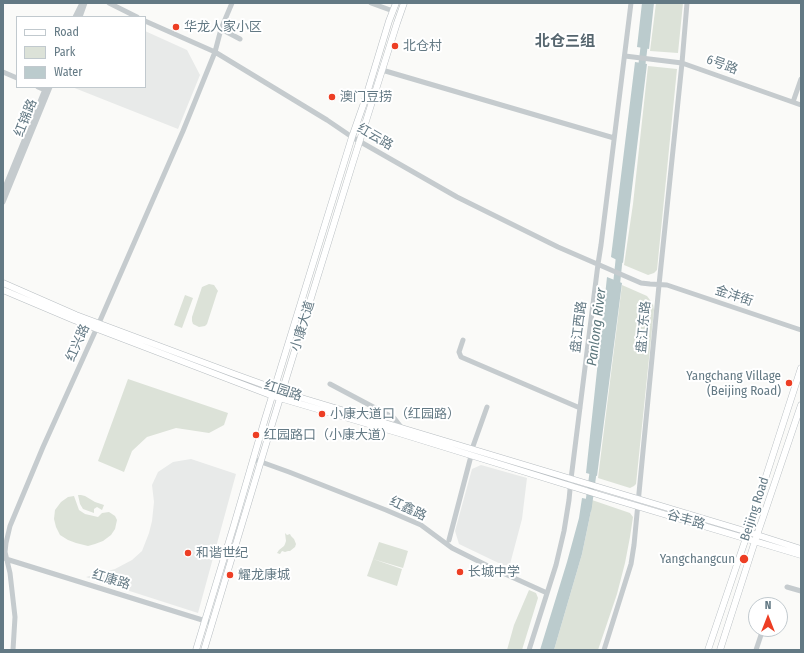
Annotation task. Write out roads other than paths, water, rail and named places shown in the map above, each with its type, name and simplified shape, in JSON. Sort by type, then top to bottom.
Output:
[{"type":"main road","name":"小康大道","points":[[196,650],[352,137],[392,11],[396,3]]},
{"type":"main road","name":"小康大道","points":[[204,650],[282,391],[404,3]]},
{"type":"main road","name":"红园路","points":[[3,283],[76,314],[98,326],[273,396],[472,452],[571,482]]},
{"type":"main road","name":"红园路","points":[[3,290],[74,320],[98,326],[275,389],[401,427],[472,452]]},
{"type":"main road","name":"Beijing Road","points":[[708,650],[801,368]]},
{"type":"main road","name":"Beijing Road","points":[[720,650],[801,405]]},
{"type":"main road","name":"谷丰路","points":[[571,482],[582,482],[639,499],[756,538],[801,555]]},
{"type":"main road","name":"谷丰路","points":[[571,482],[581,489],[638,507],[747,535]]},
{"type":"main road","name":"谷丰路","points":[[756,538],[801,549]]},
{"type":"street","points":[[76,16],[83,3]]},
{"type":"street","points":[[80,16],[83,3]]},
{"type":"street","points":[[109,3],[135,16]]},
{"type":"street","name":"红兴路","points":[[13,650],[15,617],[10,573],[5,558],[6,543],[10,526],[43,447],[184,131],[215,52],[220,29],[232,3]]},
{"type":"street","points":[[371,3],[392,11]]},
{"type":"street","name":"盘江西路","points":[[529,650],[556,565],[569,500],[631,3]]},
{"type":"street","name":"盘江东路","points":[[604,650],[631,564],[634,545],[687,3]]},
{"type":"street","name":"红云路","points":[[146,21],[215,52],[321,116],[352,137],[457,197],[558,247],[641,282]]},
{"type":"street","points":[[220,29],[240,39]]},
{"type":"street","name":"6号路","points":[[625,56],[682,63],[801,105]]},
{"type":"street","points":[[382,70],[614,138]]},
{"type":"street","points":[[3,72],[16,78]]},
{"type":"street","points":[[793,102],[801,79]]},
{"type":"street","name":"红锦路","points":[[3,192],[4,184],[46,88]]},
{"type":"street","name":"红锦路","points":[[3,202],[50,88]]},
{"type":"street","name":"金沣街","points":[[641,282],[667,285],[801,330]]},
{"type":"street","points":[[463,340],[459,352],[461,357],[580,408]]},
{"type":"street","points":[[330,384],[394,418],[401,427]]},
{"type":"street","points":[[449,540],[472,452],[487,407]]},
{"type":"street","name":"红鑫路","points":[[253,459],[421,525],[452,548],[547,593]]},
{"type":"street","name":"红康路","points":[[5,558],[212,623]]},
{"type":"street","points":[[787,587],[801,591]]},
{"type":"street","points":[[756,650],[760,637]]},
{"type":"water","points":[[642,3],[654,3],[649,49],[637,47]]},
{"type":"water","points":[[635,62],[647,64],[623,263],[611,257]]},
{"type":"water","points":[[607,277],[622,283],[597,476],[586,473]]},
{"type":"water","points":[[582,498],[592,500],[592,506],[582,554],[554,650],[540,650],[567,562],[579,518]]},
{"type":"waterway","name":"Panlong River","points":[[641,72],[645,39]]},
{"type":"waterway","name":"Panlong River","points":[[616,289],[620,251]]},
{"type":"waterway","name":"Panlong River","points":[[588,509],[594,466]]},
{"type":"place","name":"华龙人家小区","points":[[176,27]]},
{"type":"place","name":"北仓村","points":[[395,46]]},
{"type":"place","name":"澳门豆捞","points":[[332,97]]},
{"type":"place","name":"Yangchang Village (Beijing Road)","points":[[789,383]]},
{"type":"place","name":"小康大道口（红园路）","points":[[322,414]]},
{"type":"place","name":"红园路口（小康大道）","points":[[256,435]]},
{"type":"place","name":"和谐世纪","points":[[188,553]]},
{"type":"place","name":"Yangchangcun","points":[[744,559]]},
{"type":"place","name":"长城中学","points":[[460,572]]},
{"type":"place","name":"耀龙康城","points":[[230,575]]},
{"type":"district","name":"北仓三组","points":[[565,42]]}]
